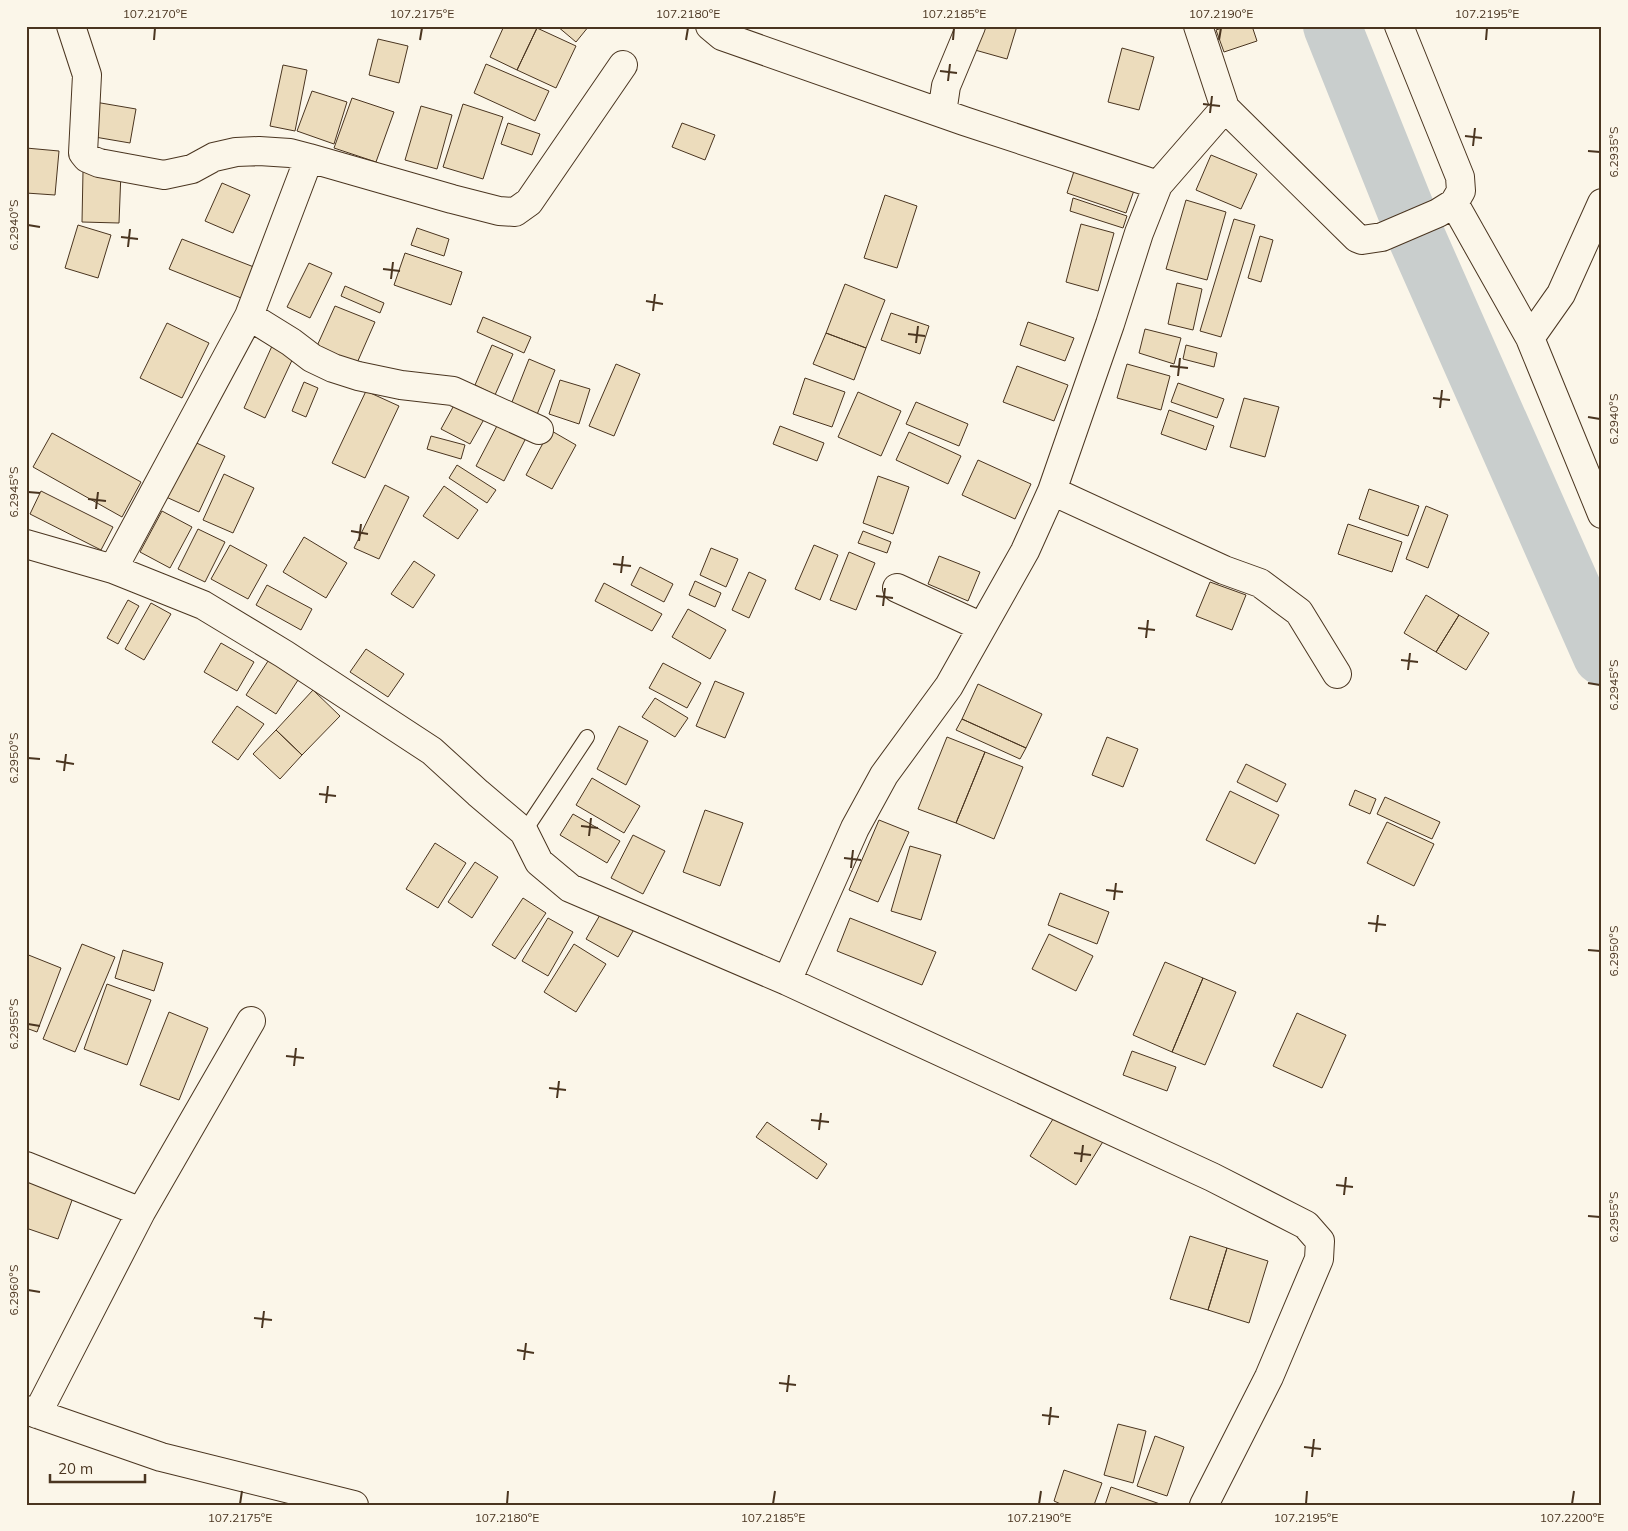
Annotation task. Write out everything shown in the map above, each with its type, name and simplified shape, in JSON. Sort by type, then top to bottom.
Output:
[{"type":"street","points":[[71,26],[87,75],[83,153],[88,158],[99,163],[164,175],[192,168],[214,157],[236,152],[282,153],[309,158],[499,212],[515,212],[528,202],[623,65]]},
{"type":"street","points":[[710,26],[722,36],[942,113],[1158,185]]},
{"type":"street","points":[[942,113],[946,86],[970,26]]},
{"type":"street","points":[[1198,26],[1225,108],[1357,238],[1362,240],[1376,238],[1398,230],[1446,208],[1460,191],[1460,177],[1399,26]]},
{"type":"street","points":[[787,981],[855,828],[884,775],[949,686],[1025,551],[1052,491],[1110,324],[1139,233],[1158,185],[1225,108]]},
{"type":"street","points":[[113,569],[249,316],[309,158]]},
{"type":"street","points":[[1530,338],[1561,294],[1602,203]]},
{"type":"street","points":[[1446,208],[1530,338],[1602,514]]},
{"type":"street","points":[[249,316],[291,342],[312,358],[333,368],[358,376],[401,385],[453,391],[539,430]]},
{"type":"street","points":[[1052,491],[1224,570],[1260,583],[1299,612],[1337,674]]},
{"type":"street","points":[[26,544],[113,569],[202,605],[284,654],[432,751],[524,832],[539,862],[570,888],[787,981],[1212,1177],[1306,1225],[1320,1241],[1319,1259],[1268,1377],[1204,1505]]},
{"type":"street","points":[[897,588],[982,627]]},
{"type":"street","points":[[251,1021],[141,1212],[31,1412],[161,1457],[354,1505]]},
{"type":"street","points":[[26,1166],[141,1212]]},
{"type":"lane","points":[[524,832],[587,737]]},
{"type":"building","points":[[504,26],[532,26],[537,28],[517,70],[490,57]]},
{"type":"building","points":[[557,26],[589,26],[576,42]]},
{"type":"building","points":[[983,26],[1017,26],[1007,59],[975,50]]},
{"type":"building","points":[[1228,26],[1252,26],[1257,41],[1224,52],[1216,30]]},
{"type":"building","points":[[537,28],[576,46],[556,88],[517,70]]},
{"type":"building","points":[[378,39],[408,46],[399,83],[369,75]]},
{"type":"building","points":[[1122,48],[1154,57],[1139,110],[1108,102]]},
{"type":"building","points":[[486,64],[549,91],[535,121],[474,93]]},
{"type":"building","points":[[283,65],[307,70],[295,131],[270,126]]},
{"type":"building","points":[[312,91],[347,102],[334,144],[297,131]]},
{"type":"building","points":[[352,98],[394,112],[376,162],[334,148]]},
{"type":"building","points":[[95,102],[136,109],[130,143],[89,136]]},
{"type":"building","points":[[463,104],[503,117],[483,179],[443,167]]},
{"type":"building","points":[[421,106],[452,115],[437,169],[405,160]]},
{"type":"building","points":[[508,123],[540,134],[532,155],[501,144]]},
{"type":"building","points":[[682,123],[715,135],[705,160],[672,147]]},
{"type":"building","points":[[26,148],[59,151],[55,195],[26,193]]},
{"type":"building","points":[[1211,155],[1257,174],[1241,209],[1196,190]]},
{"type":"building","points":[[1077,162],[1137,182],[1126,213],[1067,193]]},
{"type":"building","points":[[83,171],[121,172],[119,223],[82,222]]},
{"type":"building","points":[[222,183],[250,195],[233,233],[205,221]]},
{"type":"building","points":[[885,195],[917,206],[897,268],[864,258]]},
{"type":"building","points":[[1073,198],[1127,216],[1123,228],[1070,211]]},
{"type":"building","points":[[1186,200],[1226,212],[1207,280],[1166,269]]},
{"type":"building","points":[[1234,219],[1255,225],[1221,337],[1200,331]]},
{"type":"building","points":[[1081,224],[1114,233],[1098,291],[1066,282]]},
{"type":"building","points":[[78,225],[111,235],[98,278],[65,268]]},
{"type":"building","points":[[417,228],[449,239],[444,256],[411,245]]},
{"type":"building","points":[[1260,236],[1273,240],[1261,282],[1248,278]]},
{"type":"building","points":[[182,239],[259,269],[246,300],[169,269]]},
{"type":"building","points":[[405,253],[462,272],[451,305],[394,285]]},
{"type":"building","points":[[309,263],[332,273],[310,318],[287,307]]},
{"type":"building","points":[[1177,283],[1202,289],[1193,330],[1168,324]]},
{"type":"building","points":[[845,284],[885,300],[866,348],[826,333]]},
{"type":"building","points":[[345,286],[384,303],[380,313],[341,296]]},
{"type":"building","points":[[335,306],[375,322],[357,363],[317,346]]},
{"type":"building","points":[[891,313],[929,326],[920,354],[881,340]]},
{"type":"building","points":[[483,317],[531,337],[524,353],[477,332]]},
{"type":"building","points":[[1028,322],[1074,338],[1065,361],[1020,345]]},
{"type":"building","points":[[167,323],[209,343],[182,398],[140,378]]},
{"type":"building","points":[[1145,329],[1181,338],[1174,364],[1139,353]]},
{"type":"building","points":[[826,333],[866,348],[854,380],[813,364]]},
{"type":"building","points":[[492,345],[513,354],[495,395],[475,385]]},
{"type":"building","points":[[1186,345],[1217,353],[1214,367],[1183,359]]},
{"type":"building","points":[[272,346],[294,356],[265,418],[244,408]]},
{"type":"building","points":[[529,359],[555,370],[536,417],[510,407]]},
{"type":"building","points":[[616,364],[640,374],[614,436],[589,426]]},
{"type":"building","points":[[1127,364],[1170,376],[1161,410],[1117,398]]},
{"type":"building","points":[[1017,366],[1068,385],[1054,421],[1003,402]]},
{"type":"building","points":[[805,378],[845,392],[832,427],[793,414]]},
{"type":"building","points":[[560,380],[590,389],[579,424],[549,414]]},
{"type":"building","points":[[304,382],[318,388],[306,417],[292,411]]},
{"type":"building","points":[[1178,383],[1224,399],[1217,418],[1171,402]]},
{"type":"building","points":[[366,391],[399,406],[365,478],[332,463]]},
{"type":"building","points":[[858,392],[901,411],[881,456],[838,437]]},
{"type":"building","points":[[458,398],[487,414],[470,444],[441,429]]},
{"type":"building","points":[[1244,398],[1279,407],[1265,457],[1230,447]]},
{"type":"building","points":[[916,402],[968,424],[959,446],[906,424]]},
{"type":"building","points":[[1169,410],[1214,426],[1206,450],[1161,434]]},
{"type":"building","points":[[499,422],[527,436],[504,481],[476,466]]},
{"type":"building","points":[[780,426],[824,443],[817,461],[773,444]]},
{"type":"building","points":[[550,430],[576,445],[552,489],[526,475]]},
{"type":"building","points":[[909,432],[961,456],[948,484],[896,460]]},
{"type":"building","points":[[52,433],[141,482],[122,517],[33,467]]},
{"type":"building","points":[[431,436],[465,445],[461,459],[427,449]]},
{"type":"building","points":[[190,440],[225,456],[199,512],[164,496]]},
{"type":"building","points":[[978,460],[1031,484],[1015,519],[962,495]]},
{"type":"building","points":[[457,465],[496,490],[487,503],[449,478]]},
{"type":"building","points":[[224,474],[254,488],[233,533],[203,520]]},
{"type":"building","points":[[878,476],[909,487],[893,534],[863,523]]},
{"type":"building","points":[[385,485],[409,497],[379,559],[354,548]]},
{"type":"building","points":[[444,486],[478,510],[458,539],[423,516]]},
{"type":"building","points":[[1369,489],[1419,506],[1408,536],[1359,519]]},
{"type":"building","points":[[41,491],[113,527],[101,550],[30,514]]},
{"type":"building","points":[[1426,506],[1448,515],[1428,568],[1406,559]]},
{"type":"building","points":[[162,511],[192,527],[170,568],[140,552]]},
{"type":"building","points":[[1348,524],[1402,542],[1392,572],[1338,554]]},
{"type":"building","points":[[198,529],[225,542],[205,582],[178,569]]},
{"type":"building","points":[[863,531],[891,542],[887,553],[858,543]]},
{"type":"building","points":[[304,537],[347,563],[326,598],[283,572]]},
{"type":"building","points":[[230,545],[267,565],[248,599],[211,579]]},
{"type":"building","points":[[814,545],[838,555],[820,600],[795,589]]},
{"type":"building","points":[[711,548],[738,559],[726,587],[700,575]]},
{"type":"building","points":[[849,552],[875,563],[856,610],[830,600]]},
{"type":"building","points":[[939,556],[980,572],[968,601],[928,584]]},
{"type":"building","points":[[414,561],[435,575],[413,608],[391,594]]},
{"type":"building","points":[[640,567],[673,584],[664,602],[631,585]]},
{"type":"building","points":[[749,572],[766,580],[749,618],[732,610]]},
{"type":"building","points":[[695,581],[721,593],[715,607],[689,595]]},
{"type":"building","points":[[1210,582],[1246,595],[1232,630],[1196,616]]},
{"type":"building","points":[[604,583],[662,614],[652,631],[595,601]]},
{"type":"building","points":[[267,585],[312,609],[301,630],[256,605]]},
{"type":"building","points":[[1426,595],[1459,615],[1436,652],[1404,633]]},
{"type":"building","points":[[128,600],[139,606],[118,644],[107,638]]},
{"type":"building","points":[[151,603],[171,614],[144,660],[125,649]]},
{"type":"building","points":[[688,609],[726,630],[710,659],[672,637]]},
{"type":"building","points":[[1459,615],[1489,633],[1466,670],[1436,652]]},
{"type":"building","points":[[221,643],[254,662],[237,691],[204,672]]},
{"type":"building","points":[[366,649],[404,674],[388,697],[350,672]]},
{"type":"building","points":[[270,658],[300,677],[276,714],[246,695]]},
{"type":"building","points":[[663,663],[701,683],[687,708],[649,688]]},
{"type":"building","points":[[715,681],[744,693],[725,738],[696,726]]},
{"type":"building","points":[[978,684],[1042,714],[1026,748],[962,719]]},
{"type":"building","points":[[313,690],[340,716],[302,755],[276,730]]},
{"type":"building","points":[[655,698],[688,718],[675,737],[642,717]]},
{"type":"building","points":[[237,706],[264,724],[238,760],[212,742]]},
{"type":"building","points":[[962,719],[1026,748],[1020,759],[956,730]]},
{"type":"building","points":[[619,726],[648,741],[626,785],[597,769]]},
{"type":"building","points":[[276,730],[302,755],[280,779],[253,754]]},
{"type":"building","points":[[947,737],[985,752],[956,823],[918,809]]},
{"type":"building","points":[[1107,737],[1138,749],[1123,787],[1092,775]]},
{"type":"building","points":[[985,752],[1023,767],[994,839],[956,823]]},
{"type":"building","points":[[1246,764],[1286,784],[1277,802],[1237,782]]},
{"type":"building","points":[[592,778],[640,806],[624,833],[576,805]]},
{"type":"building","points":[[1355,790],[1376,799],[1370,814],[1349,805]]},
{"type":"building","points":[[1230,791],[1279,815],[1255,864],[1206,840]]},
{"type":"building","points":[[1385,797],[1440,822],[1432,839],[1377,814]]},
{"type":"building","points":[[705,810],[743,823],[720,886],[683,872]]},
{"type":"building","points":[[573,814],[620,841],[607,863],[560,835]]},
{"type":"building","points":[[879,820],[909,832],[878,902],[849,890]]},
{"type":"building","points":[[1387,822],[1434,844],[1414,886],[1367,863]]},
{"type":"building","points":[[633,835],[665,851],[643,894],[611,878]]},
{"type":"building","points":[[435,843],[466,863],[438,908],[406,889]]},
{"type":"building","points":[[910,846],[941,855],[921,920],[891,911]]},
{"type":"building","points":[[475,862],[498,877],[472,918],[448,902]]},
{"type":"building","points":[[1060,893],[1109,912],[1097,944],[1048,925]]},
{"type":"building","points":[[523,898],[546,913],[515,959],[492,945]]},
{"type":"building","points":[[604,908],[636,926],[618,957],[586,939]]},
{"type":"building","points":[[548,918],[573,932],[548,976],[522,961]]},
{"type":"building","points":[[850,918],[936,952],[922,985],[837,951]]},
{"type":"building","points":[[1049,934],[1093,956],[1076,991],[1032,969]]},
{"type":"building","points":[[82,944],[115,957],[75,1052],[43,1039]]},
{"type":"building","points":[[574,944],[606,964],[576,1012],[544,992]]},
{"type":"building","points":[[123,950],[163,963],[154,991],[115,978]]},
{"type":"building","points":[[26,954],[61,968],[37,1032],[26,1028]]},
{"type":"building","points":[[1165,962],[1203,978],[1172,1052],[1133,1035]]},
{"type":"building","points":[[1203,978],[1236,992],[1205,1065],[1172,1052]]},
{"type":"building","points":[[107,984],[151,1000],[127,1065],[84,1049]]},
{"type":"building","points":[[169,1012],[208,1028],[179,1100],[140,1085]]},
{"type":"building","points":[[1297,1013],[1346,1035],[1322,1088],[1273,1066]]},
{"type":"building","points":[[1132,1051],[1176,1067],[1167,1091],[1123,1075]]},
{"type":"building","points":[[1058,1111],[1104,1140],[1076,1185],[1030,1156]]},
{"type":"building","points":[[767,1122],[827,1164],[817,1179],[756,1137]]},
{"type":"building","points":[[31,1176],[75,1192],[58,1239],[26,1228],[26,1188]]},
{"type":"building","points":[[1190,1236],[1227,1248],[1208,1310],[1170,1299]]},
{"type":"building","points":[[1227,1248],[1268,1261],[1249,1323],[1208,1310]]},
{"type":"building","points":[[1118,1424],[1146,1431],[1133,1483],[1104,1475]]},
{"type":"building","points":[[1155,1436],[1184,1447],[1167,1496],[1137,1486]]},
{"type":"building","points":[[1064,1470],[1102,1483],[1094,1505],[1063,1505],[1054,1501]]},
{"type":"building","points":[[1111,1487],[1163,1505],[1105,1505]]},
{"type":"waterway","points":[[1332,26],[1417,238],[1602,656]]}]
